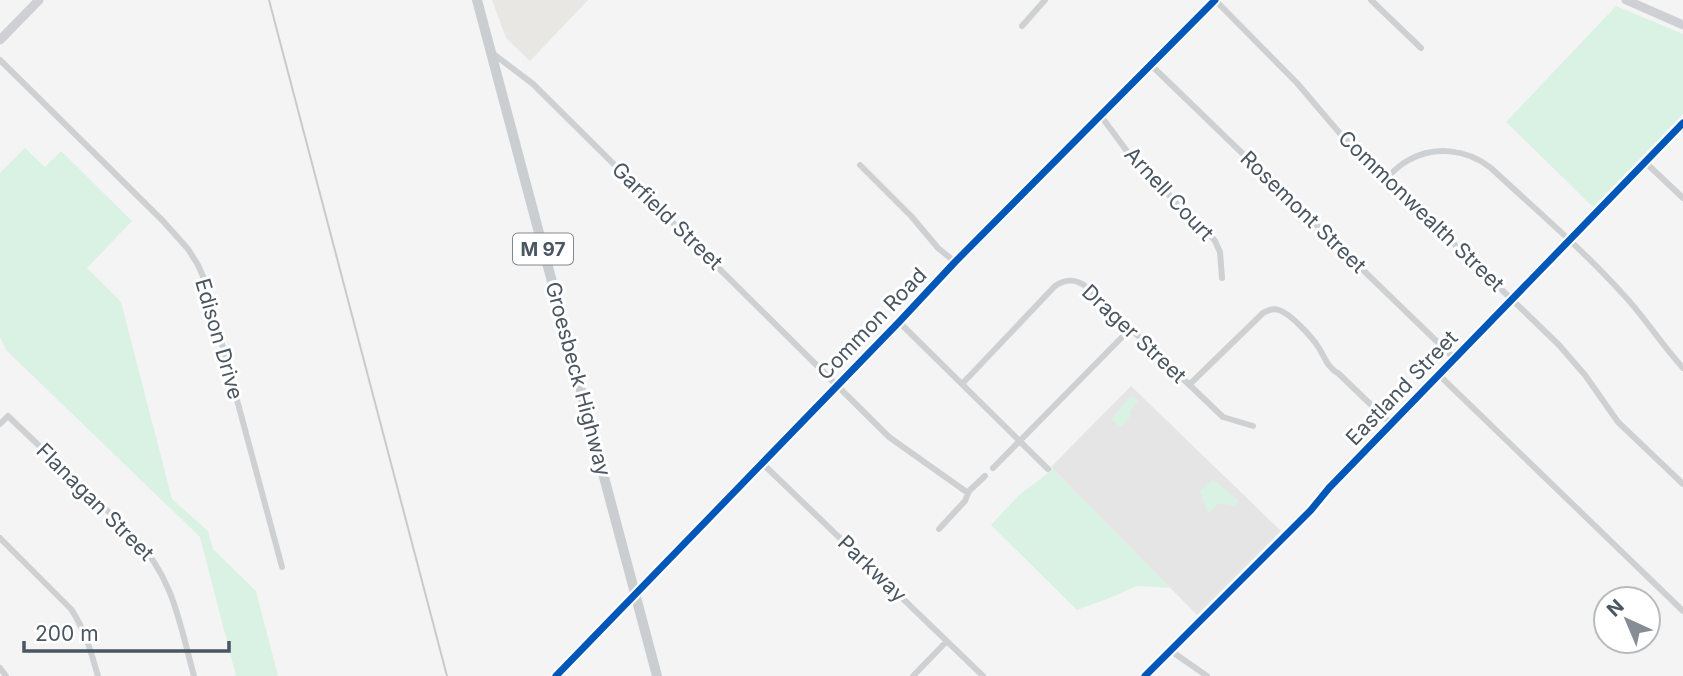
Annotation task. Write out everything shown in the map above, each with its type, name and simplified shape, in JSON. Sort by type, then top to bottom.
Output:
[{"type":"main road","name":"Groesbeck Highway","points":[[477,0],[657,676]]},
{"type":"street","points":[[0,40],[39,0]]},
{"type":"street","points":[[1022,26],[1045,0]]},
{"type":"street","name":"Common Road","points":[[556,676],[955,262],[1215,0]]},
{"type":"street","name":"Commonwealth Street","points":[[1215,0],[1297,83],[1343,137],[1573,361],[1618,422],[1683,484]]},
{"type":"street","points":[[1371,0],[1420,48]]},
{"type":"street","points":[[1626,0],[1683,24]]},
{"type":"street","name":"Garfield Street","points":[[491,52],[533,84],[890,437],[968,493]]},
{"type":"street","name":"Edison Drive","points":[[0,60],[163,221],[188,249],[198,265],[218,327],[282,567]]},
{"type":"street","name":"Rosemont Street","points":[[1151,65],[1455,359]]},
{"type":"street","name":"Arnell Court","points":[[1101,116],[1129,154],[1160,184],[1184,213],[1215,241],[1220,252],[1222,278]]},
{"type":"street","name":"Eastland Street","points":[[1145,676],[1311,510],[1329,488],[1683,123]]},
{"type":"street","points":[[1385,179],[1407,160],[1425,154],[1441,151],[1478,158],[1569,240],[1632,304],[1683,368]]},
{"type":"street","points":[[1645,162],[1683,198]]},
{"type":"street","points":[[860,165],[912,217],[938,248],[955,262]]},
{"type":"street","name":"Drager Street","points":[[961,384],[1055,286],[1066,281],[1077,281],[1131,328],[1223,417],[1253,426]]},
{"type":"street","points":[[1189,385],[1263,313],[1273,309],[1280,310],[1312,339],[1332,370],[1391,424]]},
{"type":"street","points":[[899,323],[1048,469]]},
{"type":"street","points":[[993,468],[1131,328]]},
{"type":"street","points":[[1439,375],[1683,611]]},
{"type":"street","name":"Flanagan Street","points":[[0,424],[8,416],[133,535],[148,553],[161,571],[173,600],[194,676]]},
{"type":"street","name":"Parkway","points":[[762,463],[983,676]]},
{"type":"street","points":[[939,529],[985,476]]},
{"type":"street","points":[[0,538],[71,610],[88,642],[98,676]]},
{"type":"street","points":[[913,676],[946,642]]},
{"type":"street","points":[[1171,651],[1207,676]]},
{"type":"street","points":[[0,668],[6,676]]},
{"type":"shaded area","points":[[492,0],[588,0],[530,61],[506,38]]},
{"type":"shaded area","points":[[1131,386],[1281,531],[1197,615],[1051,467]]},
{"type":"green space","points":[[1616,6],[1683,34],[1683,114],[1593,207],[1506,122]]},
{"type":"green space","points":[[25,148],[45,167],[61,151],[132,221],[87,268],[121,302],[172,499],[208,531],[213,549],[256,591],[278,676],[236,676],[200,537],[6,350],[0,337],[0,173]]},
{"type":"green space","points":[[1131,395],[1138,401],[1121,427],[1111,419]]},
{"type":"green space","points":[[1051,467],[1171,588],[1137,586],[1077,610],[991,525],[1018,496],[1048,473]]},
{"type":"green space","points":[[1214,480],[1239,501],[1234,506],[1219,503],[1208,514],[1200,491]]},
{"type":"railway","points":[[269,0],[447,676]]},
{"type":"cycle path","points":[[556,676],[955,262],[1215,0]]},
{"type":"cycle path","points":[[1145,676],[1311,510],[1329,488],[1683,123]]}]
